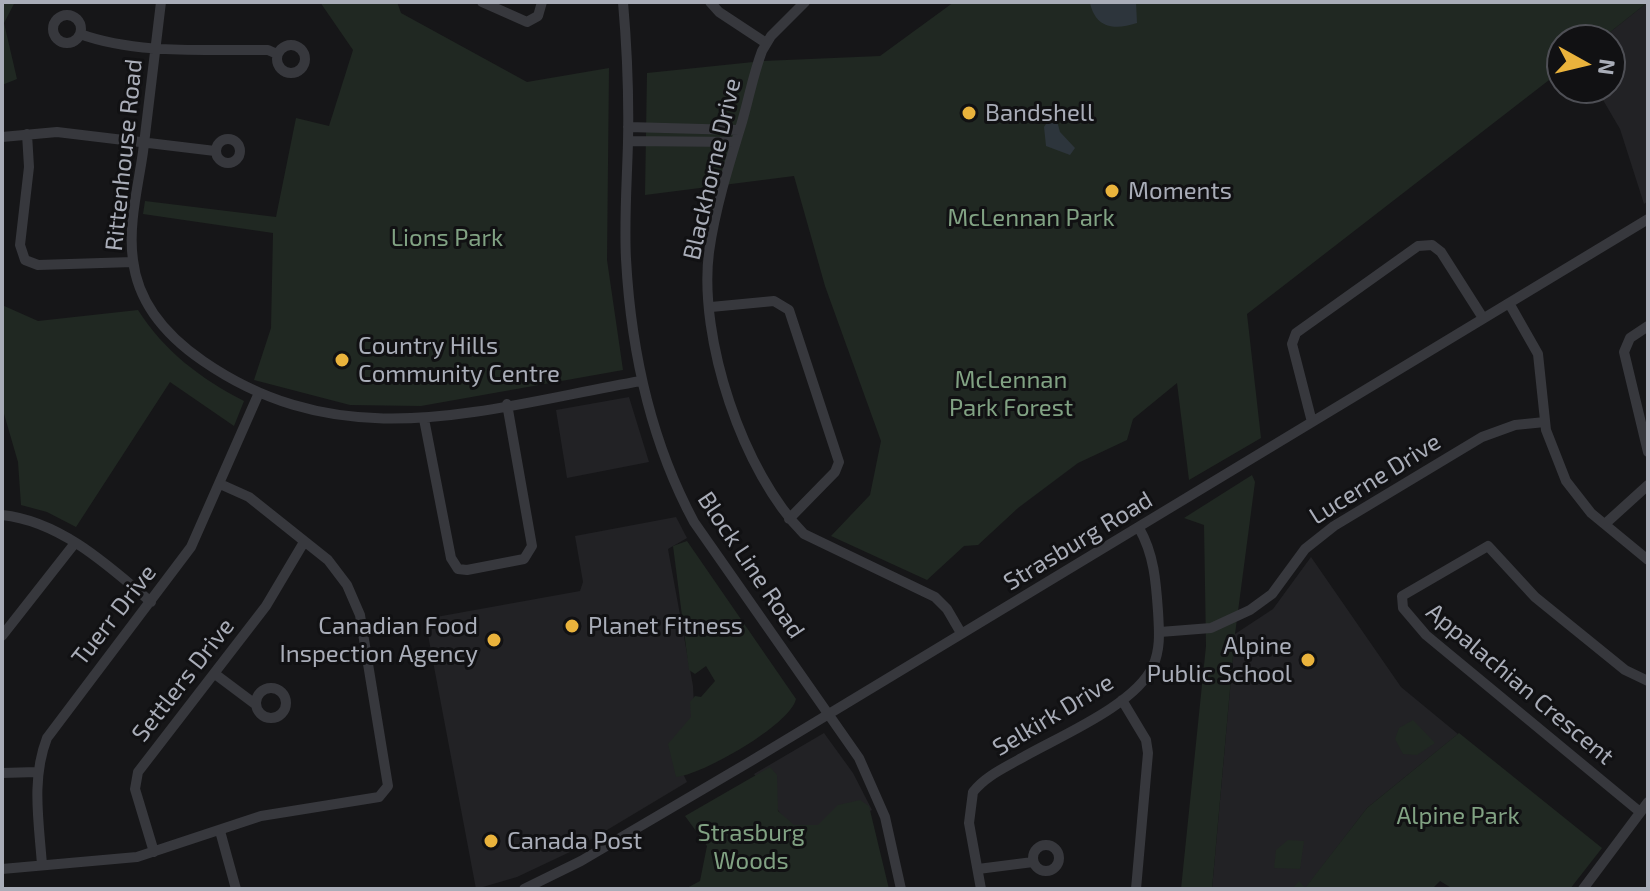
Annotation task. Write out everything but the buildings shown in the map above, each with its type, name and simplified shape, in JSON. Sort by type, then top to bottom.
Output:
[{"type":"street","name":"Rittenhouse Road","points":[[161,2],[132,237],[133,262],[141,293],[169,334],[212,368],[258,395],[332,417],[367,421],[424,419],[641,381]]},
{"type":"street","points":[[482,2],[527,22],[538,16],[542,2]]},
{"type":"street","name":"Block Line Road","points":[[623,2],[628,127],[626,259],[641,381],[673,479],[694,522],[831,713],[881,805],[901,889]]},
{"type":"street","points":[[710,2],[719,12],[766,43]]},
{"type":"street","name":"Blackhorne Drive","points":[[805,2],[766,43],[739,130],[709,253],[711,307],[719,357],[739,430],[760,474],[789,519],[804,534],[935,597],[947,609],[961,633]]},
{"type":"street","points":[[80,34],[98,41],[268,50],[277,54]]},
{"type":"street","points":[[628,127],[739,130]]},
{"type":"street","points":[[2,137],[57,132],[215,151]]},
{"type":"street","points":[[27,134],[29,167],[20,245],[25,260],[38,265],[133,262]]},
{"type":"street","points":[[628,141],[736,142]]},
{"type":"street","name":"Strasburg Road","points":[[524,889],[650,822],[1648,219]]},
{"type":"street","points":[[1312,422],[1292,344],[1296,333],[1418,246],[1432,245],[1441,252],[1483,318]]},
{"type":"street","points":[[711,307],[774,301],[789,310],[839,462],[835,472],[789,519]]},
{"type":"street","points":[[1509,303],[1538,354],[1550,446],[1566,481],[1577,498],[1648,560]]},
{"type":"street","points":[[1648,326],[1630,338],[1624,352],[1648,452]]},
{"type":"street","name":"Tuerr Drive","points":[[42,865],[37,772],[47,738],[58,719],[191,547],[258,395]]},
{"type":"street","points":[[424,419],[451,558],[458,569],[467,570],[524,559],[532,546],[507,404]]},
{"type":"street","name":"Lucerne Drive","points":[[1160,632],[1211,628],[1250,610],[1272,594],[1305,549],[1334,526],[1482,437],[1515,425],[1545,422]]},
{"type":"street","points":[[2,869],[111,861],[154,852],[261,816],[379,797],[388,786],[355,599],[339,571],[249,497],[220,484]]},
{"type":"street","points":[[1605,524],[1648,485]]},
{"type":"street","points":[[2,515],[34,520],[75,543],[151,602]]},
{"type":"street","name":"Selkirk Drive","points":[[981,889],[968,811],[973,792],[980,783],[1122,700],[1146,679],[1153,666],[1160,632],[1154,564],[1139,528]]},
{"type":"street","name":"Settlers Drive","points":[[154,852],[135,789],[138,772],[266,606],[304,542]]},
{"type":"street","points":[[2,636],[75,543]]},
{"type":"street","name":"Appalachian Crescent","points":[[1640,812],[1426,635],[1403,608],[1402,596],[1488,546],[1535,597],[1625,670],[1648,681]]},
{"type":"street","points":[[215,674],[255,704]]},
{"type":"street","points":[[1122,700],[1146,740],[1148,753],[1136,889]]},
{"type":"street","points":[[2,773],[37,772]]},
{"type":"street","points":[[1583,889],[1648,802]]},
{"type":"street","points":[[220,831],[236,889]]},
{"type":"street","points":[[978,869],[1033,862]]},
{"type":"shaded area","points":[[1136,2],[1137,23],[1114,27],[1097,18],[1090,3]]},
{"type":"shaded area","points":[[1648,2],[1648,201],[1644,204],[1620,129],[1605,104],[1626,104],[1626,24],[1620,24]]},
{"type":"shaded area","points":[[1050,118],[1057,121],[1060,132],[1075,148],[1070,155],[1046,146],[1044,127]]},
{"type":"shaded area","points":[[629,397],[649,462],[567,478],[556,410]]},
{"type":"shaded area","points":[[676,517],[687,538],[668,549],[693,686],[695,728],[670,747],[687,782],[572,851],[517,877],[476,889],[425,619],[580,591],[583,582],[575,536]]},
{"type":"shaded area","name":"Alpine Public School","points":[[1311,557],[1401,687],[1458,734],[1367,808],[1305,889],[1212,889],[1235,634],[1273,609]]},
{"type":"shaded area","points":[[824,733],[853,773],[872,810],[802,846],[754,774]]},
{"type":"green space","points":[[2,2],[15,2],[4,23],[17,79],[2,85]]},
{"type":"green space","name":"Lions Park","points":[[320,2],[397,2],[401,13],[527,82],[609,68],[607,260],[623,370],[421,406],[350,405],[254,380],[271,328],[273,233],[143,214],[145,201],[276,217],[296,118],[329,126],[353,50]]},
{"type":"green space","name":"McLennan Park","points":[[954,2],[1648,2],[1620,24],[1546,24],[1546,82],[1247,314],[1261,438],[1189,480],[1177,383],[1133,419],[1127,440],[1078,463],[1018,508],[978,545],[964,546],[927,580],[831,536],[870,495],[881,441],[825,286],[794,176],[645,195],[647,73],[763,61],[880,56]]},
{"type":"green space","points":[[2,305],[38,321],[138,310],[159,338],[185,363],[244,401],[234,426],[170,382],[76,527],[47,512],[21,505],[18,462],[2,407]]},
{"type":"green space","points":[[1252,475],[1255,482],[1235,634],[1212,889],[1181,889],[1206,646],[1204,525],[1184,518]]},
{"type":"green space","points":[[687,541],[796,699],[778,722],[744,747],[705,768],[676,777],[668,744],[691,717],[690,702],[695,696],[701,697],[715,681],[706,666],[695,674],[689,670],[673,546]]},
{"type":"green space","points":[[1413,720],[1435,743],[1417,755],[1403,754],[1395,739],[1399,728]]},
{"type":"green space","name":"Alpine Park","points":[[1459,733],[1602,848],[1570,889],[1453,889],[1440,881],[1432,889],[1292,889],[1299,881],[1305,888],[1367,808]]},
{"type":"green space","name":"Strasburg Woods","points":[[770,767],[777,775],[778,811],[794,825],[818,825],[838,805],[860,800],[869,806],[889,889],[685,889],[700,881],[707,846],[685,816]]},
{"type":"green space","points":[[1288,840],[1304,841],[1300,869],[1274,868],[1276,850]]},
{"type":"place","name":"Bandshell","points":[[969,113]]},
{"type":"place","name":"Moments","points":[[1112,191]]},
{"type":"place","name":"Country Hills Community Centre","points":[[342,360]]},
{"type":"place","name":"Planet Fitness","points":[[572,626]]},
{"type":"place","name":"Canadian Food Inspection Agency","points":[[494,640]]},
{"type":"place","name":"Alpine Public School","points":[[1308,660]]},
{"type":"place","name":"Canada Post","points":[[491,841]]},
{"type":"park label","name":"McLennan Park Forest","points":[[1011,394]]}]
